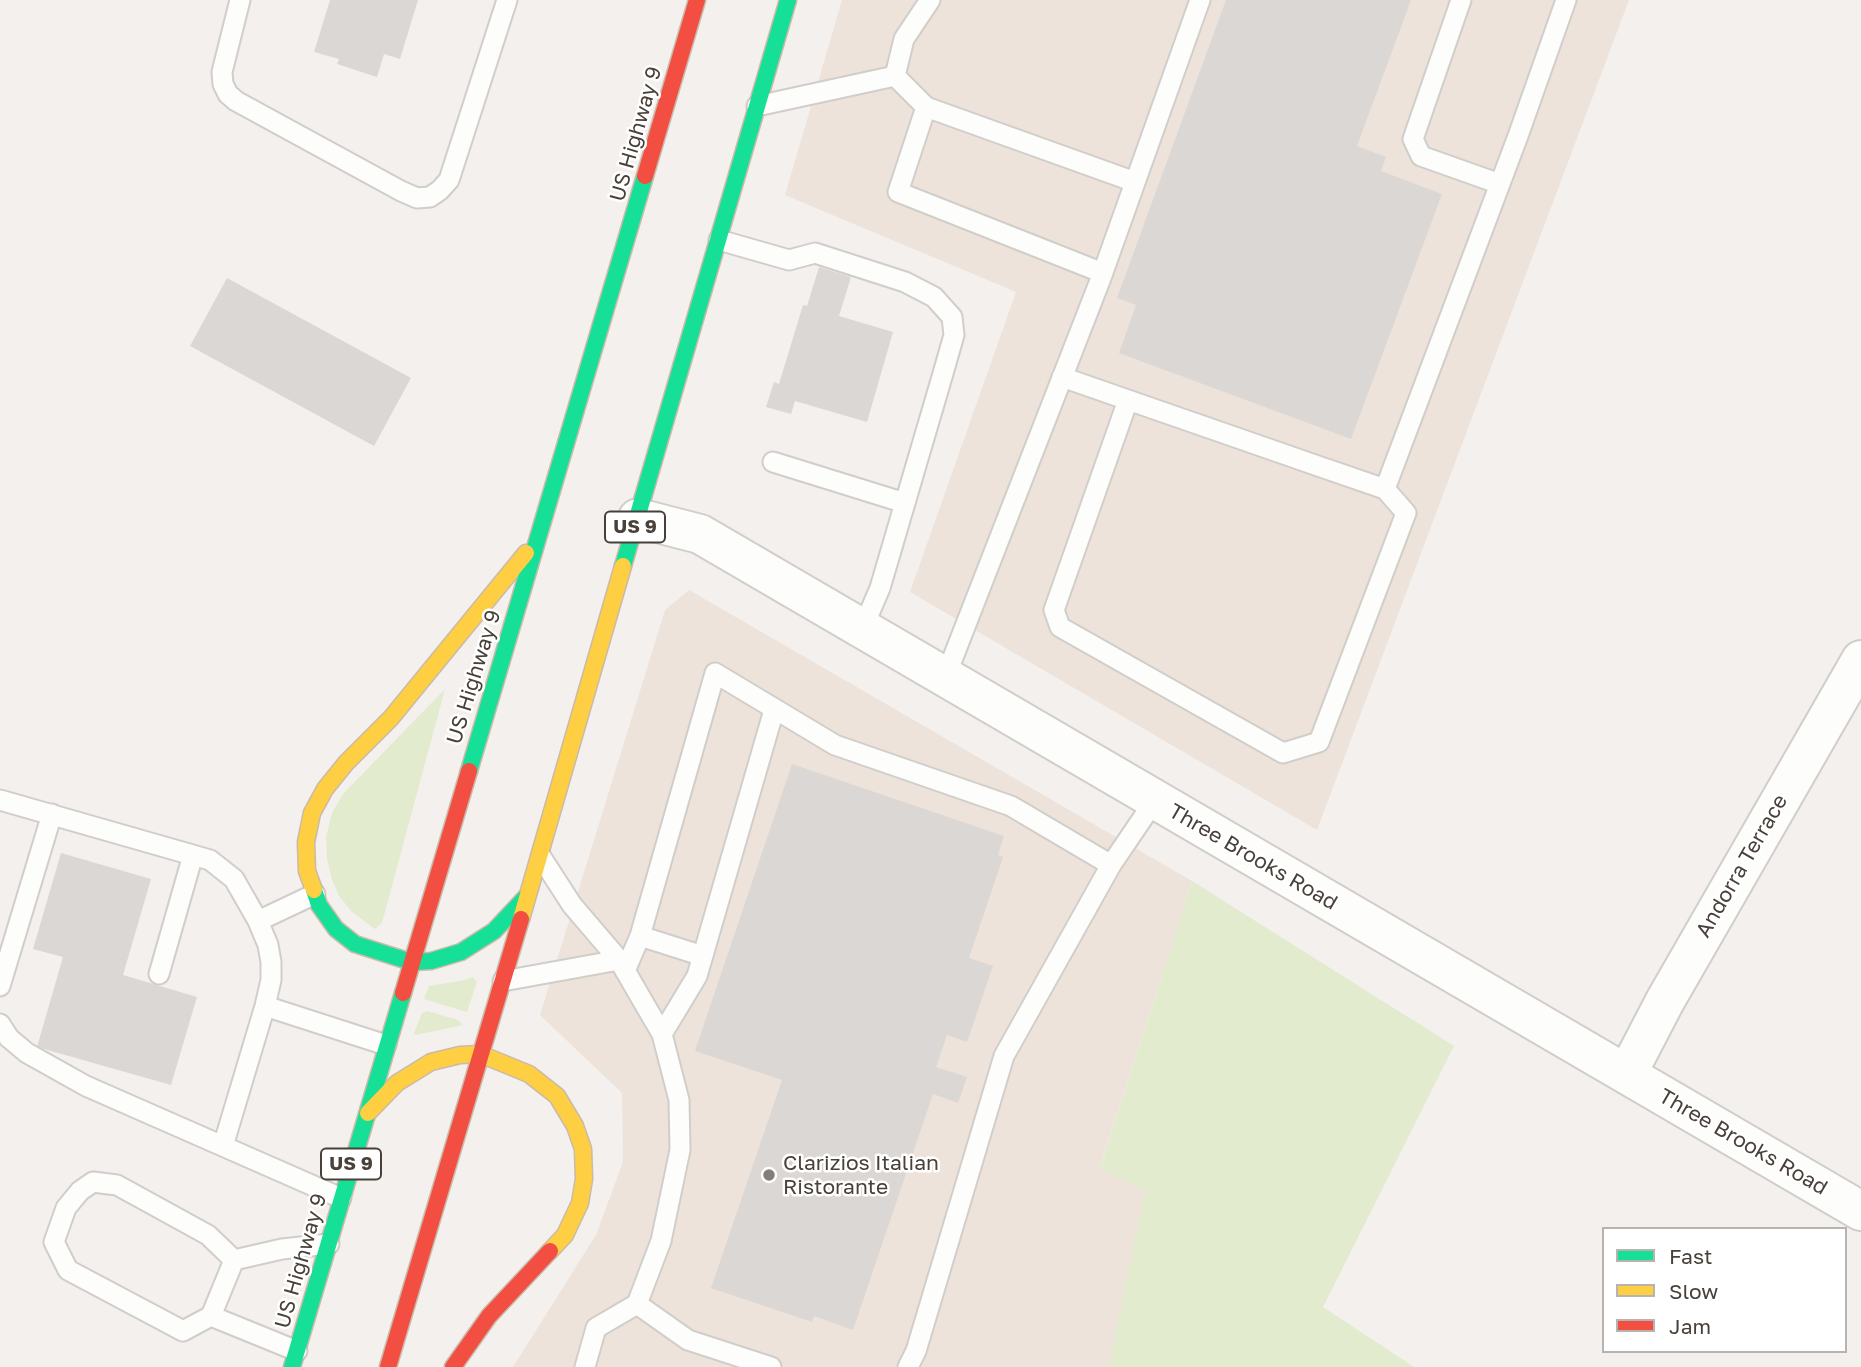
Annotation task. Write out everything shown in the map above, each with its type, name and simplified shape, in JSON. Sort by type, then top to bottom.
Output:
[{"type":"highway","name":"US Highway 9","points":[[294,1359],[697,0]]},
{"type":"highway","name":"US 9","points":[[388,1367],[540,856],[788,0]]},
{"type":"highway","points":[[528,895],[494,931],[461,952],[431,961],[411,962],[355,944],[336,929],[319,905],[307,872],[306,842],[312,813],[325,789],[390,718],[537,538]]},
{"type":"highway","points":[[365,1117],[397,1083],[431,1062],[460,1055],[480,1054],[529,1074],[556,1096],[575,1126],[583,1149],[584,1179],[580,1203],[565,1235],[489,1316],[453,1367]]},
{"type":"street","name":"Three Brooks Road","points":[[638,518],[700,534],[1861,1211]]},
{"type":"street","name":"Andorra Terrace","points":[[1627,1074],[1665,1000],[1861,660]]},
{"type":"lane","points":[[240,0],[222,72],[223,84],[228,94],[236,101],[417,198],[430,197],[449,180],[507,0]]},
{"type":"lane","points":[[895,76],[904,39],[930,0]]},
{"type":"lane","points":[[945,678],[1103,272],[1200,0]]},
{"type":"lane","points":[[1461,0],[1413,139],[1421,156],[1500,184]]},
{"type":"lane","points":[[1385,489],[1566,0]]},
{"type":"lane","points":[[757,106],[895,76]]},
{"type":"lane","points":[[895,76],[926,107],[1135,182]]},
{"type":"lane","points":[[926,107],[898,192],[1103,272]]},
{"type":"lane","points":[[719,240],[789,260],[815,253],[922,289],[948,310],[954,324],[952,342],[880,588],[862,630]]},
{"type":"lane","points":[[1062,377],[1385,489],[1406,513],[1319,742],[1283,752],[1060,627],[1054,610],[1128,400]]},
{"type":"lane","points":[[773,463],[905,503]]},
{"type":"lane","points":[[622,965],[640,936],[715,673],[835,745],[1011,806],[1111,865]]},
{"type":"lane","points":[[662,1034],[697,976],[774,710]]},
{"type":"lane","points":[[0,800],[210,860],[234,878],[258,920],[268,945],[271,980],[223,1146]]},
{"type":"lane","points":[[908,1367],[916,1351],[1004,1056],[1111,865],[1155,800]]},
{"type":"lane","points":[[0,986],[52,814]]},
{"type":"lane","points":[[159,974],[193,855]]},
{"type":"lane","points":[[540,856],[572,905],[622,965],[662,1034],[679,1100],[680,1150],[661,1241],[636,1304],[596,1328],[585,1367]]},
{"type":"lane","points":[[258,920],[315,894]]},
{"type":"lane","points":[[640,936],[703,956]]},
{"type":"lane","points":[[503,981],[622,965]]},
{"type":"lane","points":[[265,1006],[386,1045]]},
{"type":"lane","points":[[0,1024],[9,1038],[27,1053],[86,1086],[341,1198]]},
{"type":"lane","points":[[93,1182],[117,1185],[208,1235],[234,1260],[211,1315],[183,1331],[68,1270],[54,1242],[66,1208],[80,1191],[93,1182]]},
{"type":"lane","points":[[234,1260],[282,1249],[329,1244]]},
{"type":"lane","points":[[636,1304],[688,1340],[771,1367]]},
{"type":"lane","points":[[211,1315],[294,1359]]},
{"type":"shaded area","points":[[842,0],[1629,0],[1317,830],[910,592],[1016,292],[785,195]]},
{"type":"shaded area","points":[[689,590],[1192,881],[1100,1168],[1146,1190],[1108,1367],[513,1367],[596,1235],[623,1162],[622,1093],[540,1015],[665,610]]},
{"type":"green space","points":[[445,689],[382,923],[375,929],[352,912],[339,896],[332,880],[326,837],[332,813],[343,794]]},
{"type":"green space","points":[[1192,881],[1454,1046],[1323,1307],[1414,1367],[1108,1367],[1145,1191],[1100,1169]]},
{"type":"green space","points":[[473,977],[477,982],[467,1012],[424,999],[429,986]]},
{"type":"green space","points":[[427,1011],[458,1020],[463,1025],[416,1035],[414,1033],[422,1013]]},
{"type":"building","points":[[330,0],[418,0],[400,59],[384,54],[377,77],[337,64],[339,59],[314,52]]},
{"type":"building","points":[[1226,0],[1411,0],[1357,146],[1386,157],[1381,171],[1442,194],[1351,439],[1119,353],[1136,305],[1117,298]]},
{"type":"building","points":[[819,267],[851,277],[839,316],[893,332],[867,422],[795,401],[791,414],[766,407],[774,382],[779,384],[803,305],[807,306]]},
{"type":"building","points":[[227,278],[411,378],[374,446],[190,346]]},
{"type":"building","points":[[792,764],[1004,836],[998,855],[1003,857],[969,958],[993,966],[967,1042],[947,1035],[936,1067],[967,1077],[958,1103],[933,1094],[853,1330],[814,1316],[812,1322],[711,1288],[782,1080],[695,1051]]},
{"type":"building","points":[[61,853],[151,879],[123,975],[197,997],[171,1085],[37,1047],[63,957],[33,949]]},
{"type":"traffic: fast","points":[[623,566],[788,0]]},
{"type":"traffic: fast","points":[[469,771],[645,176]]},
{"type":"traffic: fast","points":[[314,890],[319,905],[336,929],[355,944],[411,962],[431,961],[461,952],[494,931],[526,897]]},
{"type":"traffic: fast","points":[[292,1367],[403,993]]},
{"type":"traffic: slow","points":[[314,890],[307,871],[306,842],[312,813],[325,789],[346,763],[391,718],[526,553]]},
{"type":"traffic: slow","points":[[521,919],[623,566]]},
{"type":"traffic: slow","points":[[368,1113],[397,1083],[431,1062],[460,1055],[480,1054],[529,1074],[557,1096],[575,1126],[583,1149],[584,1179],[580,1203],[565,1235],[550,1251]]},
{"type":"traffic: jam","points":[[645,176],[697,0]]},
{"type":"traffic: jam","points":[[403,993],[469,771]]},
{"type":"traffic: jam","points":[[388,1367],[521,919]]},
{"type":"traffic: jam","points":[[453,1367],[489,1316],[550,1251]]},
{"type":"place","name":"Clarizios Italian Ristorante","points":[[769,1175]]}]
